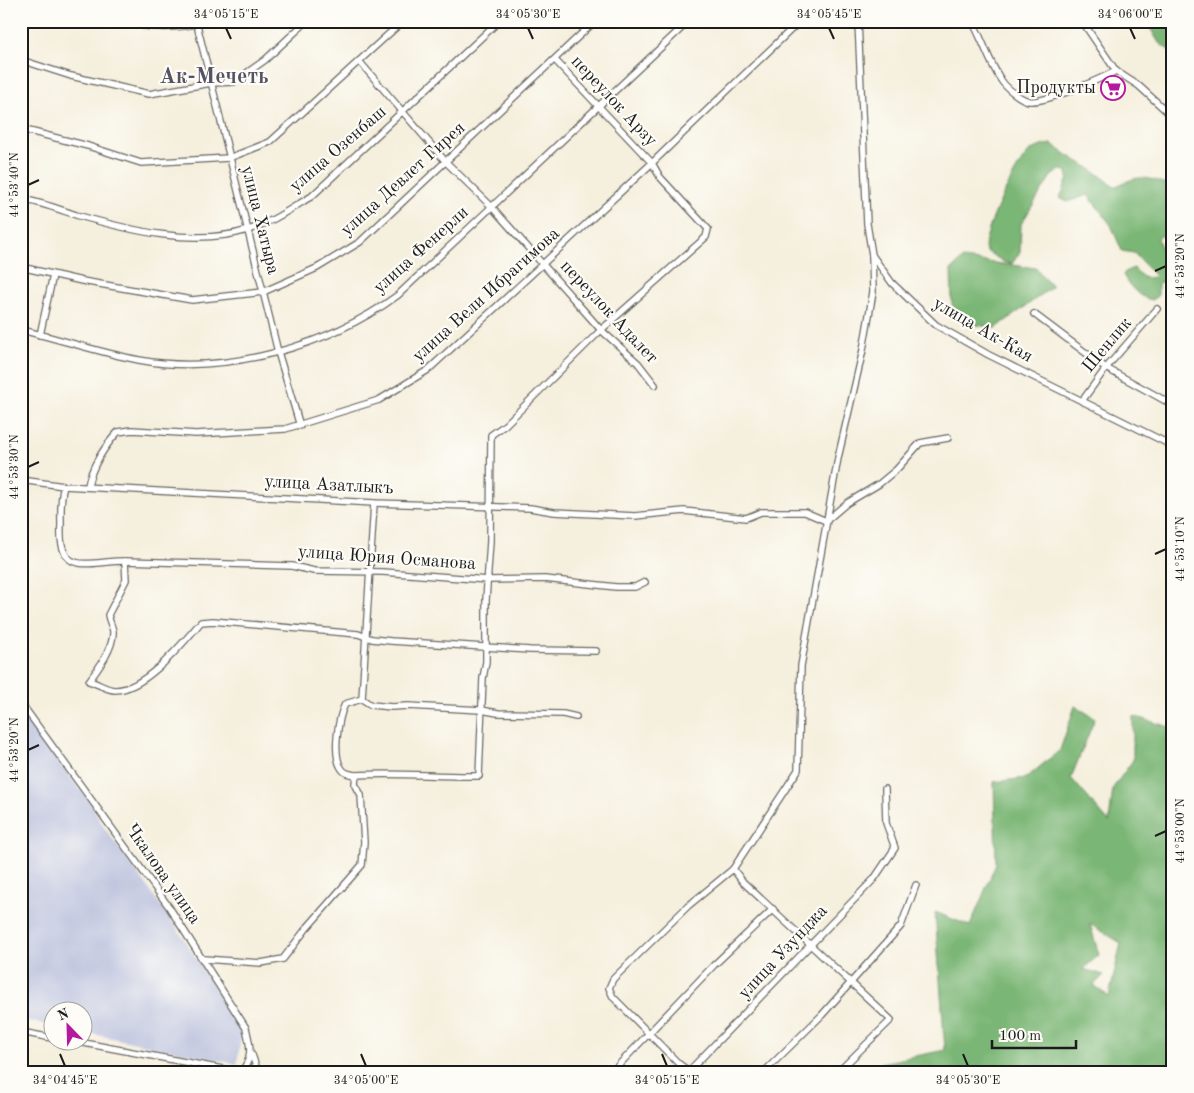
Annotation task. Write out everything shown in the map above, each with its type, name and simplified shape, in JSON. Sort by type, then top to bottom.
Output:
[{"type":"street","points":[[121,21],[144,27],[169,28],[207,21]]},
{"type":"street","points":[[21,60],[71,76],[149,94],[212,83],[234,82],[265,60],[307,21]]},
{"type":"street","points":[[21,129],[88,146],[141,163],[212,161],[229,158],[270,142],[403,21]]},
{"type":"street","name":"улица Озенбаш","points":[[21,199],[119,226],[164,235],[202,237],[248,230],[275,218],[312,196],[499,21]]},
{"type":"street","name":"улица Девлет Гирея","points":[[21,266],[53,275],[192,300],[263,292],[317,268],[360,242],[595,21]]},
{"type":"street","name":"улица Фенерли","points":[[21,330],[140,360],[206,365],[278,352],[321,338],[377,310],[398,295],[491,206],[599,108],[689,21]]},
{"type":"street","name":"улица Вели Ибрагимова","points":[[88,486],[90,476],[107,444],[118,432],[132,430],[196,434],[286,429],[379,400],[428,370],[544,265],[652,163],[792,24],[800,21]]},
{"type":"street","name":"улица Ак-Кая","points":[[858,21],[867,224],[872,255],[892,283],[936,324],[989,355],[1173,446]]},
{"type":"street","points":[[972,21],[1002,82],[1021,98],[1028,101],[1036,101],[1073,89],[1116,71]]},
{"type":"street","points":[[1082,21],[1116,71],[1139,86],[1173,116]]},
{"type":"street","name":"улица Хатыра","points":[[197,23],[278,352],[300,426]]},
{"type":"street","name":"переулок Арзу","points":[[555,60],[652,163],[660,176],[708,229],[706,236],[601,330]]},
{"type":"street","name":"переулок Адалет","points":[[359,61],[446,162],[491,206],[601,330],[638,363],[655,385]]},
{"type":"street","points":[[689,1072],[613,997],[609,988],[613,979],[688,906],[733,869],[798,770],[801,666],[838,458],[863,350],[873,292],[872,255]]},
{"type":"street","points":[[40,334],[53,275]]},
{"type":"street","name":"Шенлик","points":[[1082,401],[1106,368],[1157,309]]},
{"type":"street","points":[[1034,314],[1106,368],[1173,406]]},
{"type":"street","points":[[576,717],[563,714],[498,713],[481,710],[392,708],[371,704],[362,699],[345,704],[336,741],[342,769],[345,773],[356,775],[384,773],[428,777],[479,776],[481,710],[486,646],[486,600],[491,507],[491,435],[505,425],[601,330]]},
{"type":"street","points":[[826,521],[847,503],[879,484],[897,469],[920,442],[948,438]]},
{"type":"street","name":"улица Азатлыкъ","points":[[21,480],[64,486],[635,516],[684,512],[746,518],[761,512],[805,512],[826,521]]},
{"type":"street","name":"улица Юрия Османова","points":[[64,486],[60,536],[65,557],[70,561],[84,564],[125,561],[292,566],[314,571],[371,572],[488,580],[545,579],[616,587],[635,587],[645,582]]},
{"type":"street","points":[[362,699],[374,503]]},
{"type":"street","points":[[125,561],[126,580],[108,616],[113,632],[110,643],[105,656],[89,681],[112,690],[127,688],[141,682],[184,642],[201,622],[288,627],[366,636],[391,641],[596,651]]},
{"type":"street","name":"Чкалова улица","points":[[21,703],[204,959],[246,1028],[258,1072]]},
{"type":"street","points":[[204,959],[261,963],[283,959],[306,929],[362,865],[364,842],[361,795],[355,784],[356,775]]},
{"type":"street","name":"улица Узунджа","points":[[689,1072],[874,879],[895,848],[886,823],[886,789]]},
{"type":"street","points":[[733,869],[743,882],[891,1020],[838,1072]]},
{"type":"street","points":[[764,1072],[822,1015],[901,926],[916,885]]},
{"type":"street","points":[[612,1072],[714,965],[772,909]]},
{"type":"street","points":[[21,1032],[42,1036]]},
{"type":"street","points":[[92,1044],[239,1072],[247,1065],[251,1050]]},
{"type":"shaded area","points":[[21,712],[91,804],[103,826],[175,925],[242,1030],[237,1064],[92,1034],[92,1000],[42,1000],[42,1024],[21,1019]]},
{"type":"green space","points":[[1146,21],[1173,21],[1173,53],[1159,43]]},
{"type":"green space","points":[[1052,144],[1100,175],[1114,187],[1140,178],[1166,184],[1173,173],[1173,235],[1160,236],[1158,239],[1161,247],[1173,259],[1173,323],[1168,307],[1168,290],[1164,284],[1161,282],[1158,284],[1158,295],[1153,300],[1148,299],[1132,288],[1123,275],[1126,271],[1134,268],[1144,278],[1156,277],[1134,253],[1122,251],[1111,225],[1088,195],[1067,202],[1060,198],[1068,178],[1067,171],[1060,170],[1051,176],[1021,224],[1020,252],[1012,264],[1004,262],[986,251],[985,244],[994,216],[1009,183],[1024,157],[1035,148]]},
{"type":"green space","points":[[962,259],[1036,268],[1052,287],[996,328],[963,323],[952,304],[951,270]]},
{"type":"green space","points":[[1075,706],[1095,718],[1071,778],[1109,822],[1113,788],[1133,760],[1133,716],[1173,728],[1173,1072],[880,1072],[881,1063],[945,1050],[935,912],[970,926],[996,864],[994,782],[1026,778],[1060,750]],"holes":[[[1090,924],[1121,943],[1109,997],[1094,985],[1104,975],[1083,969],[1099,955]]]},
{"type":"place","name":"Продукты","points":[[1113,88]]},
{"type":"district","name":"Ак-Мечеть","points":[[214,77]]}]
